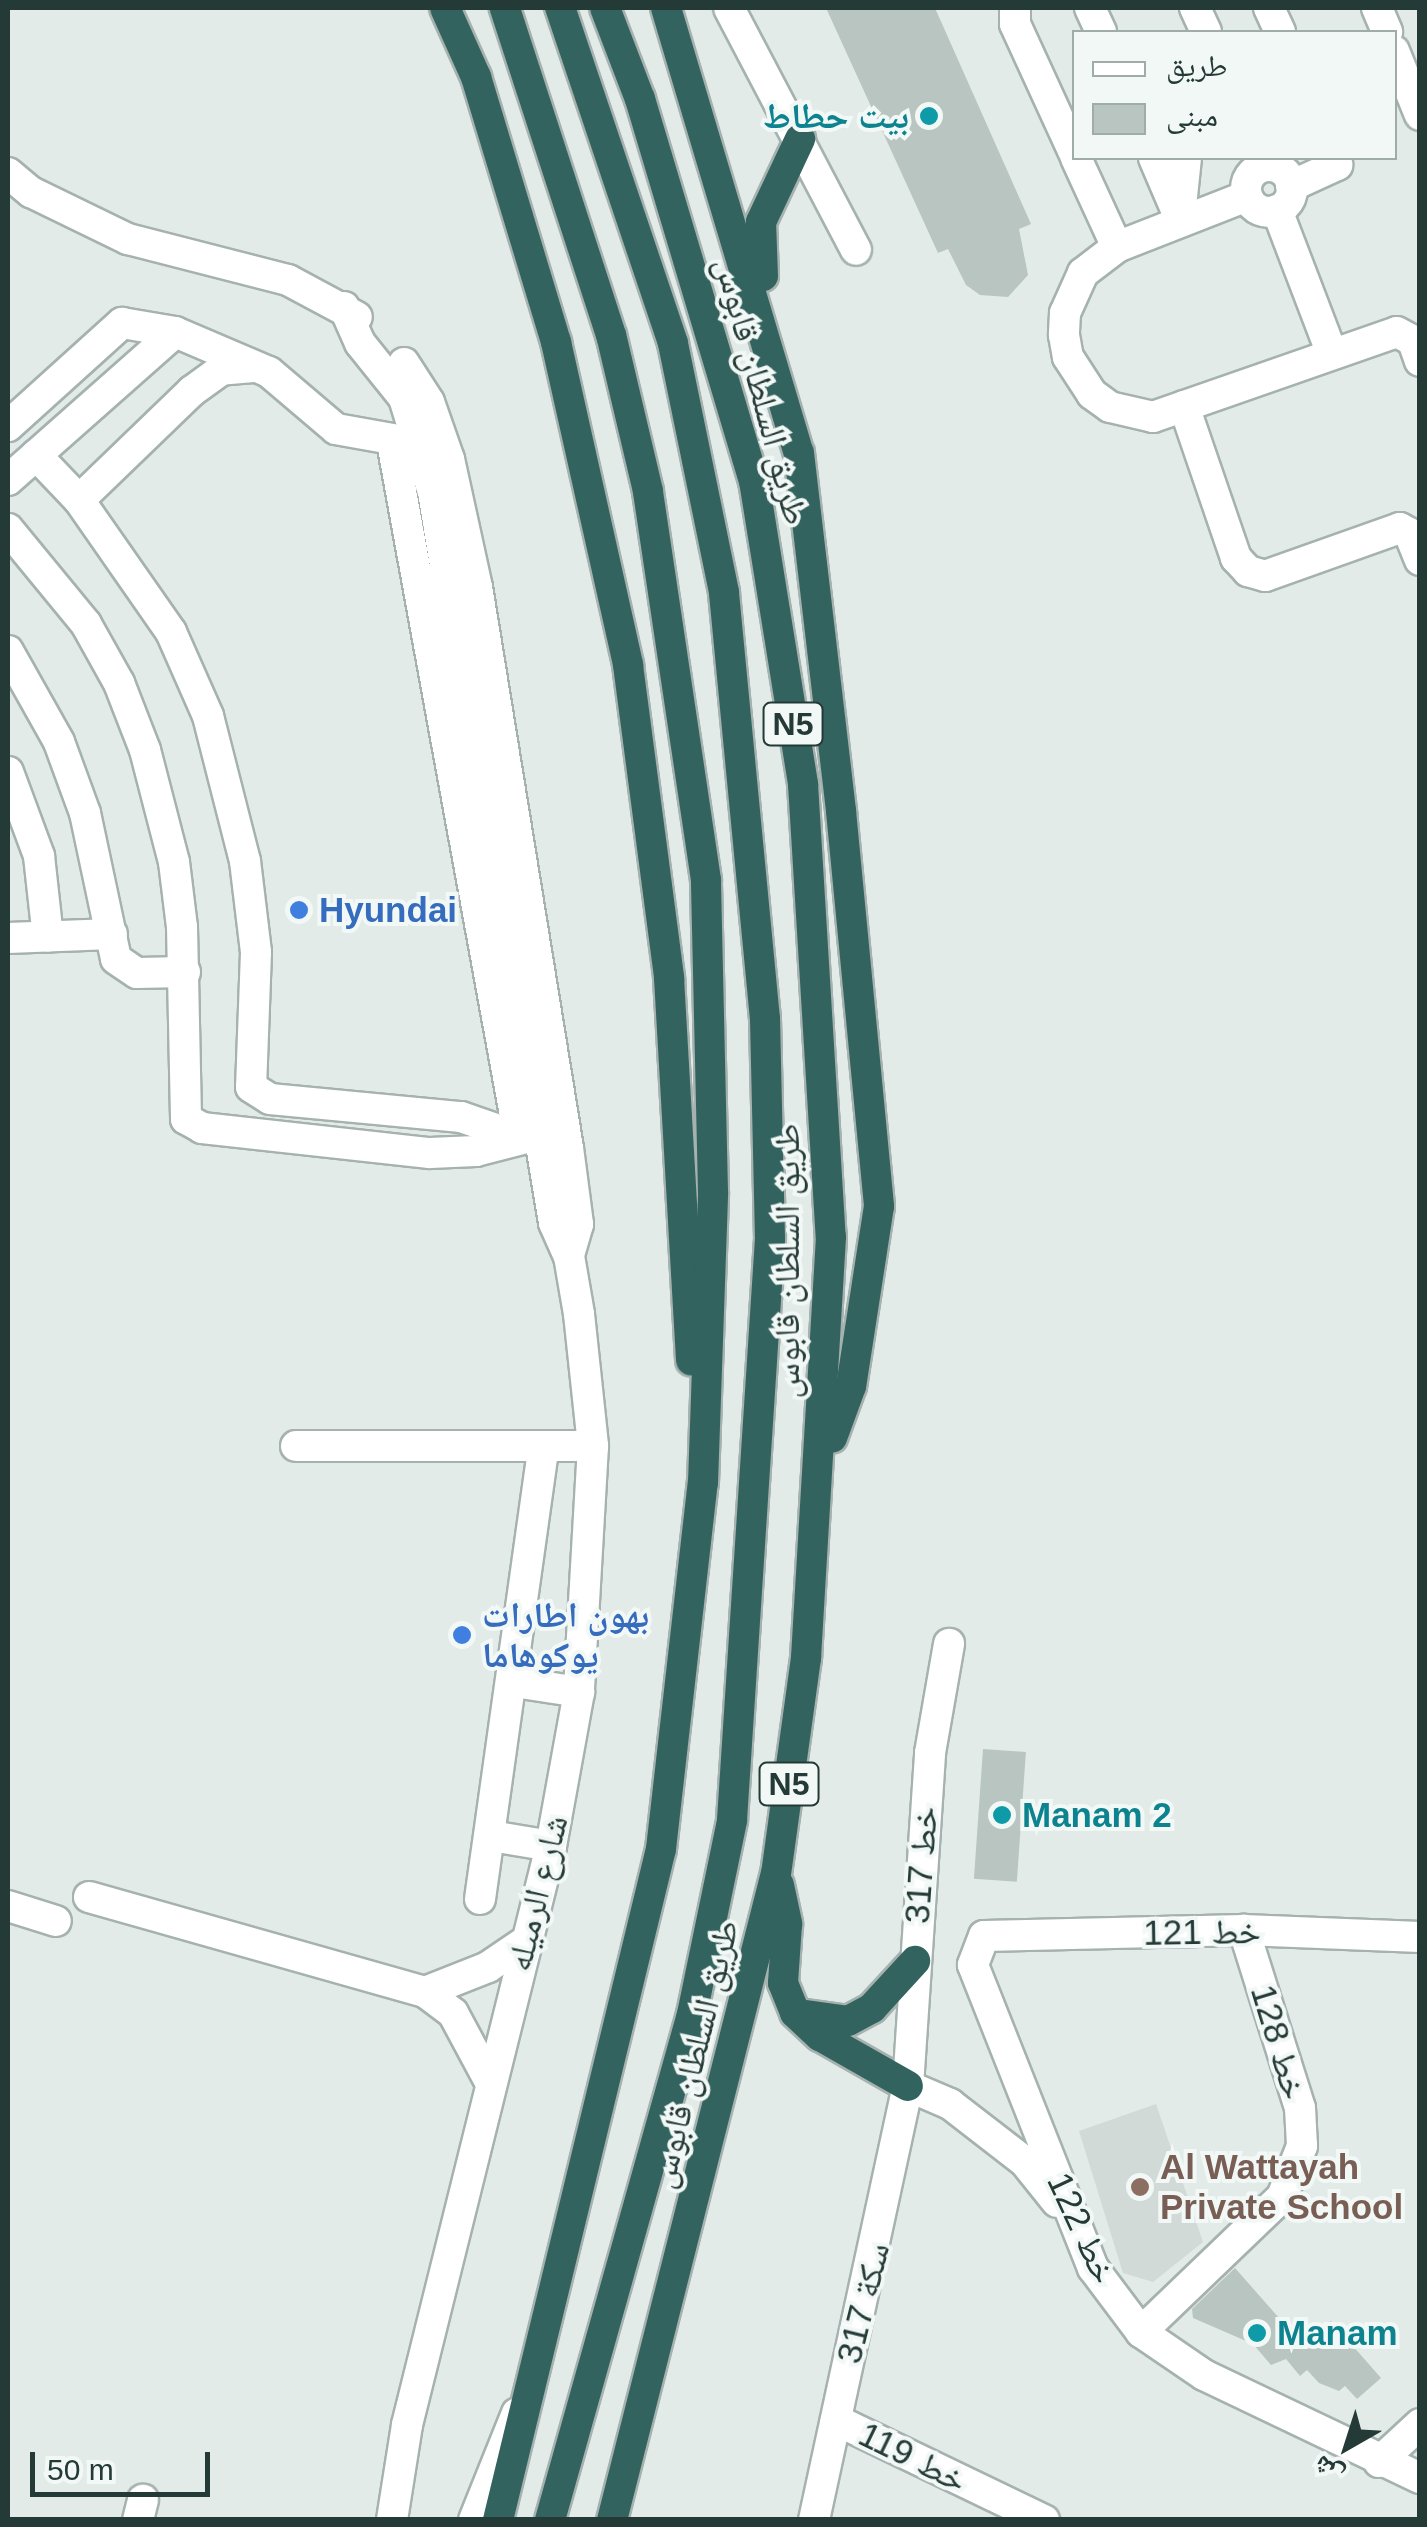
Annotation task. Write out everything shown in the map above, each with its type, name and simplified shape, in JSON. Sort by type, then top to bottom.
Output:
[{"type":"highway","points":[[445,8],[476,78],[556,342],[628,665],[669,978],[681,1256],[703,1482]]},
{"type":"highway","points":[[498,2520],[660,1849],[703,1482],[713,1192],[706,880],[648,491],[611,336],[506,8]]},
{"type":"highway","name":"طريق السلطان قابوس","points":[[550,2520],[675,2075],[734,1802],[770,1239],[765,1019],[720,573],[673,342],[560,8]]},
{"type":"highway","name":"طريق السلطان قابوس","points":[[606,8],[640,98],[754,482],[803,784],[831,1237],[822,1465],[806,1658],[776,1873],[688,2236],[612,2520]]},
{"type":"highway","points":[[666,8],[799,453],[879,1206],[851,1386],[822,1465]]},
{"type":"highway","points":[[768,344],[761,222],[800,140]]},
{"type":"highway","points":[[776,1873],[787,1924],[783,1983],[795,2013],[820,2036],[908,2086]]},
{"type":"highway","points":[[795,2013],[848,2022],[872,2008],[915,1961]]},
{"type":"street","points":[[729,8],[856,250]]},
{"type":"street","points":[[1015,8],[1015,24],[1072,146]]},
{"type":"street","points":[[1397,58],[1420,115]]},
{"type":"street","points":[[1078,160],[1118,246]]},
{"type":"street","points":[[1155,160],[1180,219]]},
{"type":"street","points":[[1180,219],[1186,160]]},
{"type":"street","points":[[1332,354],[1284,198],[1284,172],[1261,162],[1247,181],[1248,196],[1256,208],[1284,198],[1337,166],[1334,160]]},
{"type":"street","points":[[8,173],[31,192],[128,239],[288,280],[344,307],[397,355],[429,402],[466,536],[568,1148],[578,1224],[569,1256]]},
{"type":"street","points":[[1248,196],[1180,219],[1098,258],[1071,292],[1064,335],[1068,357],[1078,377],[1110,406],[1153,417],[1397,332],[1414,340],[1420,360]]},
{"type":"street","points":[[344,307],[360,343],[398,388],[394,439],[461,644],[530,1137],[554,1223],[569,1256]]},
{"type":"street","points":[[8,426],[122,323],[175,332],[282,381],[328,425],[433,452],[466,536]]},
{"type":"street","points":[[8,480],[175,332]]},
{"type":"street","points":[[78,500],[220,370],[254,367]]},
{"type":"street","points":[[394,439],[398,388]]},
{"type":"street","points":[[1184,406],[1236,558],[1248,572],[1265,576],[1400,528],[1409,533],[1420,560]]},
{"type":"street","points":[[36,455],[78,500],[171,632],[208,716],[245,861],[256,952],[251,1087],[270,1099],[461,1117],[530,1137]]},
{"type":"street","points":[[8,528],[58,583],[119,683],[174,862],[185,972],[186,1119],[192,1125],[430,1153],[476,1152],[530,1137]]},
{"type":"street","points":[[8,651],[59,742],[78,795],[116,959],[137,973],[185,972]]},
{"type":"street","points":[[8,772],[39,856],[48,937]]},
{"type":"street","points":[[8,938],[112,934]]},
{"type":"street","name":"شارع الرميله","points":[[392,2520],[407,2425],[551,1846],[580,1692],[593,1446],[569,1256]]},
{"type":"street","points":[[296,1446],[593,1446]]},
{"type":"street","points":[[480,1899],[514,1682],[544,1446]]},
{"type":"street","name":"خط 317","points":[[908,2086],[930,1753],[949,1644]]},
{"type":"street","points":[[514,1682],[580,1692]]},
{"type":"street","points":[[491,1836],[551,1846]]},
{"type":"street","points":[[89,1896],[426,1992],[453,2013],[490,2082]]},
{"type":"street","points":[[8,1906],[56,1921]]},
{"type":"street","name":"خط 121","points":[[984,1936],[1244,1930],[1420,1937]]},
{"type":"street","name":"خط 128","points":[[1141,2332],[1282,2197],[1302,2146],[1300,2108],[1244,1930]]},
{"type":"street","name":"خط 122","points":[[984,1936],[972,1965],[1093,2268],[1141,2332],[1204,2375],[1379,2462],[1420,2478]]},
{"type":"street","points":[[426,1992],[488,1968],[526,1941]]},
{"type":"street","points":[[908,2086],[950,2104],[1025,2162],[1075,2224]]},
{"type":"street","name":"سكة 317","points":[[814,2520],[853,2327],[882,2228],[908,2086]]},
{"type":"street","points":[[474,2520],[532,2378]]},
{"type":"street","name":"خط 119","points":[[836,2420],[1044,2520]]},
{"type":"street","points":[[1379,2462],[1420,2424]]},
{"type":"shaded area","name":"Al Wattayah Private School","points":[[1156,2104],[1203,2242],[1153,2282],[1123,2273],[1079,2131]]},
{"type":"building","name":"بيت حطاط","points":[[826,8],[935,8],[1031,224],[1019,229],[1028,275],[1008,297],[980,295],[966,285],[948,249],[938,253]]},
{"type":"building","name":"Manam 2","points":[[983,1749],[1026,1752],[1017,1882],[974,1879]]},
{"type":"building","name":"Manam","points":[[1235,2268],[1303,2345],[1331,2321],[1381,2378],[1357,2399],[1345,2386],[1339,2391],[1319,2383],[1307,2370],[1300,2376],[1286,2359],[1271,2365],[1253,2344],[1193,2318],[1192,2309]]},
{"type":"place","name":"بيت حطاط","points":[[929,116]]},
{"type":"place","name":"Hyundai","points":[[299,910]]},
{"type":"place","name":"بهون اطارات يوكوهاما","points":[[462,1635]]},
{"type":"place","name":"Manam 2","points":[[1002,1815]]},
{"type":"place","name":"Al Wattayah Private School","points":[[1140,2187]]},
{"type":"place","name":"Manam","points":[[1257,2333]]}]
